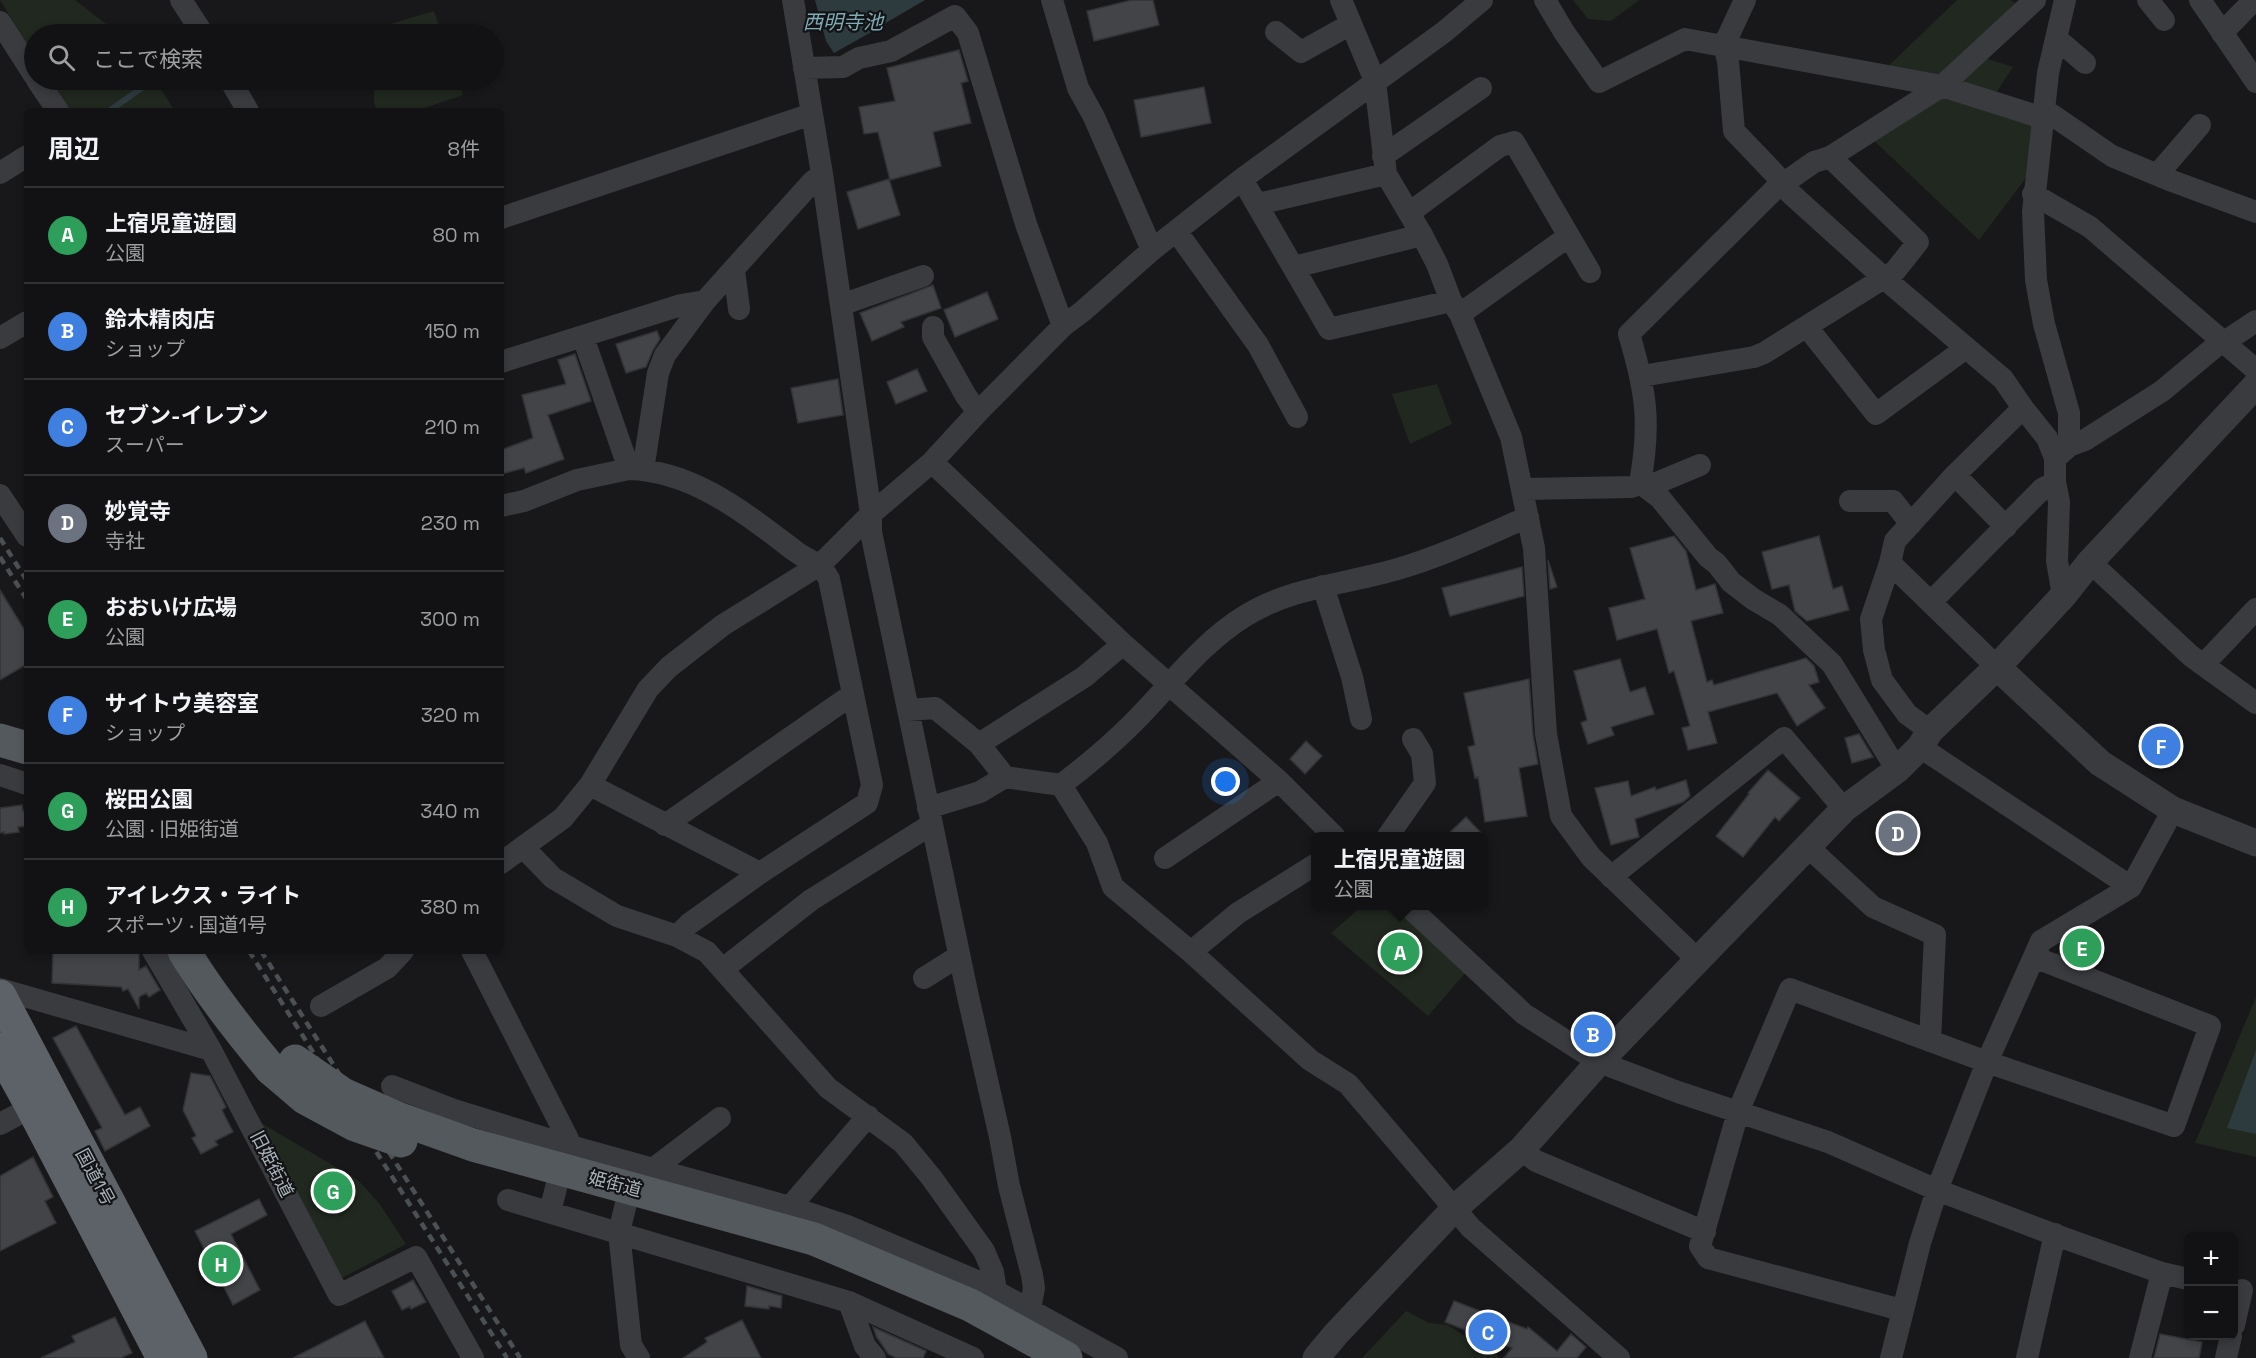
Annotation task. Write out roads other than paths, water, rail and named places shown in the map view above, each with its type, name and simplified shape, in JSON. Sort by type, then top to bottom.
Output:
[{"type":"highway","name":"国道1号","points":[[0,996],[191,1358]]},
{"type":"highway","name":"国道1号","points":[[0,1049],[163,1358]]},
{"type":"main road","points":[[0,719],[20,740]]},
{"type":"main road","name":"姫街道","points":[[186,954],[228,1015],[271,1069],[305,1098],[355,1125],[472,1165],[695,1226],[810,1261],[937,1312],[1024,1358]]},
{"type":"main road","name":"姫街道","points":[[212,954],[228,981],[261,1026],[296,1061],[344,1094],[400,1119],[472,1145],[814,1239],[970,1305],[1066,1358]]},
{"type":"street","points":[[181,0],[197,24]]},
{"type":"street","points":[[794,0],[822,174],[872,532],[1009,1186],[1032,1275],[1034,1288],[1030,1309]]},
{"type":"street","points":[[1052,0],[1078,88],[1094,117],[1152,250]]},
{"type":"street","points":[[1341,0],[1375,81],[1384,165],[1437,264],[1511,437],[1534,548],[1546,734],[1561,816],[1591,857],[1698,960]]},
{"type":"street","points":[[504,859],[563,818],[591,785],[648,689],[669,667],[723,625],[821,564],[871,514],[932,462],[1063,326],[1152,250],[1242,179],[1444,32],[1482,0]]},
{"type":"street","points":[[1545,0],[1599,82],[1685,39],[1942,86],[2044,114],[2112,156],[2256,212]]},
{"type":"street","points":[[1745,0],[1724,45],[1728,61],[1734,131],[1783,184],[1884,278],[2003,379],[2047,438],[2062,452]]},
{"type":"street","points":[[1644,485],[1647,427],[1642,376],[1629,334],[1774,190],[1814,162],[1830,157],[1942,86],[2035,0]]},
{"type":"street","points":[[2063,596],[2057,561],[2059,502],[2055,482],[2069,413],[2044,324],[2036,280],[2033,194],[2049,73],[2065,0]]},
{"type":"street","points":[[2148,0],[2164,20]]},
{"type":"street","points":[[2200,0],[2256,82]]},
{"type":"street","points":[[2222,33],[2254,0]]},
{"type":"street","points":[[804,68],[843,67],[859,58],[891,51],[955,16],[968,33],[1026,224],[1063,326]]},
{"type":"street","points":[[0,22],[24,59]]},
{"type":"street","points":[[1276,32],[1301,52],[1351,24]]},
{"type":"street","points":[[2056,38],[2085,63]]},
{"type":"street","points":[[1258,204],[1384,165],[1481,88]]},
{"type":"street","points":[[44,90],[56,108]]},
{"type":"street","points":[[236,90],[246,108]]},
{"type":"street","points":[[504,217],[812,114]]},
{"type":"street","points":[[2157,175],[2200,125]]},
{"type":"street","points":[[1409,213],[1500,146],[1514,142],[1590,272]]},
{"type":"street","points":[[1642,376],[1754,357],[1807,327],[1895,270],[1918,242],[1830,157]]},
{"type":"street","points":[[0,173],[24,158]]},
{"type":"street","points":[[636,469],[658,373],[665,355],[705,301],[812,182],[822,174]]},
{"type":"street","points":[[1242,179],[1329,329],[1455,307],[1569,236]]},
{"type":"street","points":[[2033,194],[2090,227],[2256,370]]},
{"type":"street","points":[[1177,232],[1258,345],[1297,417]]},
{"type":"street","points":[[1294,267],[1422,234]]},
{"type":"street","points":[[734,270],[740,309]]},
{"type":"street","points":[[841,305],[923,276]]},
{"type":"street","points":[[504,361],[681,305],[705,301]]},
{"type":"street","points":[[2062,452],[2163,391],[2223,342],[2256,321]]},
{"type":"street","points":[[0,338],[24,324]]},
{"type":"street","points":[[933,327],[933,337],[966,396],[978,412]]},
{"type":"street","points":[[1807,327],[1876,414],[1966,348]]},
{"type":"street","points":[[583,337],[636,469]]},
{"type":"street","points":[[1316,1358],[1455,1208],[1521,1150],[1599,1062],[1844,809],[1897,770],[1997,667],[2063,596],[2090,561],[2256,385]]},
{"type":"street","points":[[2023,408],[1955,475],[1895,541],[1871,619],[1874,650],[1882,680],[1925,739],[2131,887]]},
{"type":"street","points":[[932,462],[1167,685],[1279,781],[1329,832]]},
{"type":"street","points":[[1522,489],[1632,487],[1700,465]]},
{"type":"street","points":[[504,506],[524,501],[577,480],[636,469],[682,481],[733,505],[804,558],[821,564],[829,579],[872,785],[867,803],[760,873],[689,924],[677,936]]},
{"type":"street","points":[[1955,475],[2006,527]]},
{"type":"street","points":[[1931,602],[2042,489],[2055,482]]},
{"type":"street","points":[[1644,485],[1660,498],[1731,582],[1780,615],[1832,664],[1897,770]]},
{"type":"street","points":[[0,495],[24,531]]},
{"type":"street","points":[[1850,501],[1893,501],[1911,524]]},
{"type":"street","points":[[723,969],[811,900],[930,816],[1005,777],[1061,785],[1133,723],[1167,685],[1224,631],[1246,615],[1290,594],[1424,561],[1528,517]]},
{"type":"street","points":[[2090,561],[2191,656],[2256,703]]},
{"type":"street","points":[[1890,563],[2100,763],[2173,810],[2256,843]]},
{"type":"street","points":[[1323,586],[1352,677],[1361,719]]},
{"type":"street","points":[[2203,665],[2256,609]]},
{"type":"street","points":[[979,744],[1084,677],[1123,644]]},
{"type":"street","points":[[665,825],[853,694]]},
{"type":"street","points":[[908,710],[935,708],[979,744],[1005,777]]},
{"type":"street","points":[[1611,877],[1784,738],[1844,809]]},
{"type":"street","points":[[1391,832],[1425,783],[1422,754],[1413,739]]},
{"type":"street","points":[[0,774],[24,783]]},
{"type":"street","points":[[1165,858],[1279,781]]},
{"type":"street","points":[[591,785],[760,873]]},
{"type":"street","points":[[1061,785],[1097,843],[1113,887],[1191,952],[1311,1060],[1348,1084],[1471,1228],[1619,1358]]},
{"type":"street","points":[[1891,1358],[1920,1244],[1937,1190],[1987,1062],[2041,941],[2131,887],[2173,810]]},
{"type":"street","points":[[523,847],[553,878],[617,916],[677,936],[707,952],[828,1088],[903,1143],[931,1177],[984,1251],[993,1272],[996,1291]]},
{"type":"street","points":[[1808,847],[1873,908],[1935,935],[1930,1041]]},
{"type":"street","points":[[1191,952],[1238,913],[1311,867]]},
{"type":"street","points":[[1412,910],[1524,1014],[1599,1062],[1828,1142],[1937,1190],[2162,1273],[2184,1278]]},
{"type":"street","points":[[155,954],[211,1050]]},
{"type":"street","points":[[321,1006],[387,968],[401,954]]},
{"type":"street","points":[[474,954],[568,1139],[550,1212]]},
{"type":"street","points":[[924,978],[960,956]]},
{"type":"street","points":[[1902,1310],[1708,1258],[1700,1246],[1738,1112],[1790,989],[1987,1062],[2174,1126],[2210,1026],[2034,957]]},
{"type":"street","points":[[0,989],[211,1050]]},
{"type":"street","name":"旧姫街道","points":[[211,1050],[339,1295],[416,1257],[473,1358]]},
{"type":"street","points":[[392,1086],[454,1110],[567,1145],[790,1207],[847,1226],[996,1291],[1117,1358]]},
{"type":"street","points":[[0,1124],[32,1107]]},
{"type":"street","points":[[790,1207],[868,1116]]},
{"type":"street","points":[[639,1358],[630,1345],[619,1232],[644,1166],[720,1118]]},
{"type":"street","points":[[1521,1150],[1536,1161],[1705,1232]]},
{"type":"street","points":[[508,1200],[849,1302],[973,1358]]},
{"type":"street","points":[[2027,1358],[2055,1234]]},
{"type":"street","points":[[2140,1358],[2162,1273]]},
{"type":"street","points":[[2238,1311],[2244,1291]]},
{"type":"street","points":[[849,1302],[865,1346],[875,1358]]},
{"type":"street","points":[[2226,1358],[2230,1340]]},
{"type":"water","name":"西明寺池","points":[[815,0],[925,0],[884,24],[884,27],[877,32],[875,30],[834,53],[826,41]]},
{"type":"water","points":[[2256,1050],[2256,1134],[2227,1128]]},
{"type":"waterway","points":[[113,108],[139,90]]},
{"type":"railway","points":[[0,538],[24,576]]},
{"type":"railway","points":[[0,557],[24,595]]},
{"type":"railway","points":[[251,954],[507,1358]]},
{"type":"railway","points":[[263,954],[520,1358]]},
{"type":"place","name":"サイトウ美容室","points":[[2161,746]]},
{"type":"place","name":"妙覚寺","points":[[1898,833]]},
{"type":"place","name":"おおいけ広場","points":[[2082,948]]},
{"type":"place","name":"上宿児童遊園","points":[[1400,952]]},
{"type":"place","name":"鈴木精肉店","points":[[1593,1034]]},
{"type":"place","name":"桜田公園","points":[[333,1191]]},
{"type":"place","name":"アイレクス・ライト","points":[[221,1264]]},
{"type":"place","name":"セブン-イレブン","points":[[1488,1332]]}]
